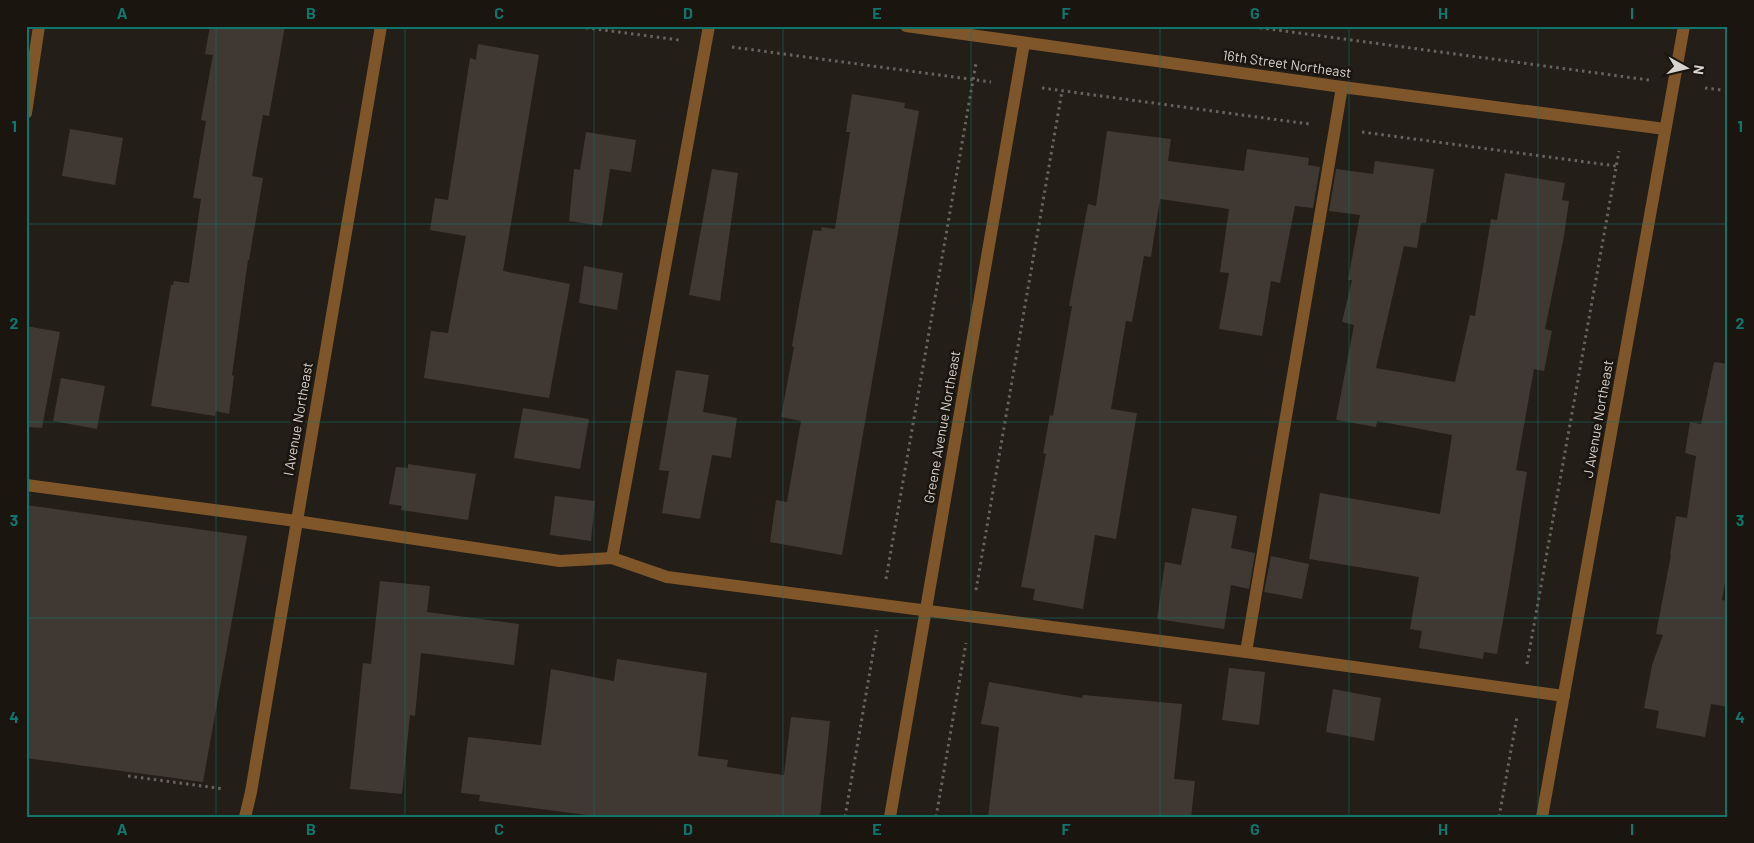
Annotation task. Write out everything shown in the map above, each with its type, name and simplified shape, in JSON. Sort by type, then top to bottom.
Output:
[{"type":"street","points":[[26,113],[39,26]]},
{"type":"street","name":"I Avenue Northeast","points":[[245,817],[381,26]]},
{"type":"street","points":[[612,558],[709,26]]},
{"type":"street","name":"16th Street Northeast","points":[[906,26],[1342,87],[1665,129]]},
{"type":"street","name":"J Avenue Northeast","points":[[1542,817],[1684,26]]},
{"type":"street","name":"Greene Avenue Northeast","points":[[890,817],[1024,43]]},
{"type":"street","points":[[1246,652],[1342,87]]},
{"type":"street","points":[[26,485],[296,521],[560,561],[612,558],[667,576],[971,615],[1564,696]]},
{"type":"path","points":[[573,26],[999,83]]},
{"type":"path","points":[[1248,26],[1649,80]]},
{"type":"path","points":[[845,817],[976,60]]},
{"type":"path","points":[[1705,88],[1721,90]]},
{"type":"path","points":[[936,817],[1062,91]]},
{"type":"path","points":[[1499,817],[1619,151]]},
{"type":"path","points":[[128,776],[230,789]]},
{"type":"building","points":[[210,26],[285,26],[269,116],[263,115],[252,176],[263,178],[248,260],[232,375],[234,376],[229,414],[216,411],[215,416],[151,406],[171,285],[173,285],[174,281],[189,283],[201,199],[193,198],[206,121],[201,120],[213,55],[205,54]]},
{"type":"building","points":[[478,44],[539,55],[503,271],[570,284],[549,398],[424,378],[431,331],[448,333],[466,236],[430,230],[435,198],[448,200],[470,58],[476,60]]},
{"type":"building","points":[[852,94],[905,103],[904,108],[919,111],[842,555],[770,542],[776,500],[787,502],[801,421],[781,417],[794,347],[792,346],[800,300],[813,230],[821,231],[822,227],[835,229],[850,132],[846,132]]},
{"type":"building","points":[[70,129],[123,138],[115,185],[62,176]]},
{"type":"building","points":[[1107,131],[1171,139],[1168,161],[1244,171],[1247,149],[1309,158],[1308,165],[1320,167],[1313,208],[1295,206],[1280,283],[1271,281],[1262,336],[1219,329],[1229,273],[1220,272],[1229,209],[1160,199],[1151,257],[1144,256],[1132,322],[1126,321],[1111,409],[1137,413],[1116,539],[1095,535],[1083,609],[1033,600],[1035,589],[1021,587],[1046,454],[1043,453],[1050,415],[1053,416],[1072,306],[1069,306],[1088,204],[1096,206]]},
{"type":"building","points":[[586,132],[636,140],[631,172],[610,169],[602,226],[569,221],[574,169],[580,170]]},
{"type":"building","points":[[1375,161],[1434,169],[1426,223],[1421,223],[1417,248],[1404,246],[1376,368],[1455,382],[1470,315],[1475,316],[1491,219],[1497,220],[1505,173],[1565,183],[1562,200],[1569,201],[1564,236],[1545,329],[1552,331],[1544,371],[1534,369],[1516,470],[1527,472],[1497,654],[1484,652],[1483,659],[1419,648],[1422,631],[1410,629],[1419,577],[1309,559],[1320,493],[1440,514],[1452,435],[1377,421],[1376,427],[1336,420],[1354,325],[1342,322],[1352,280],[1348,280],[1360,215],[1329,211],[1336,169],[1373,174]]},
{"type":"building","points":[[712,169],[738,173],[720,301],[689,295]]},
{"type":"building","points":[[584,266],[623,273],[617,310],[579,303]]},
{"type":"building","points":[[26,326],[60,332],[42,428],[26,427]]},
{"type":"building","points":[[1714,362],[1728,364],[1728,567],[1722,600],[1728,601],[1728,707],[1711,704],[1705,737],[1656,728],[1659,711],[1644,708],[1652,665],[1663,635],[1656,634],[1671,555],[1676,516],[1687,518],[1696,456],[1685,453],[1690,422],[1701,424]]},
{"type":"building","points":[[676,370],[709,375],[703,412],[737,418],[731,458],[712,455],[700,519],[662,513],[669,471],[659,470]]},
{"type":"building","points":[[61,378],[105,386],[97,429],[53,421]]},
{"type":"building","points":[[523,408],[589,419],[580,469],[514,458]]},
{"type":"building","points":[[408,464],[476,474],[468,520],[401,510],[402,506],[389,504],[396,467],[408,468]]},
{"type":"building","points":[[555,496],[595,501],[591,541],[550,535]]},
{"type":"building","points":[[26,505],[247,536],[203,782],[26,758]]},
{"type":"building","points":[[1192,508],[1237,516],[1231,548],[1255,553],[1249,589],[1231,585],[1224,629],[1157,619],[1165,562],[1181,565]]},
{"type":"building","points":[[1271,556],[1309,564],[1302,599],[1264,592]]},
{"type":"building","points":[[380,581],[430,586],[427,612],[519,624],[514,665],[421,653],[415,716],[410,715],[402,794],[350,789],[363,663],[371,664]]},
{"type":"building","points":[[617,659],[707,673],[698,756],[728,760],[727,767],[784,775],[791,717],[830,721],[820,817],[602,817],[479,801],[480,795],[461,793],[468,737],[541,745],[551,669],[614,681]]},
{"type":"building","points":[[1229,668],[1265,672],[1259,725],[1222,720]]},
{"type":"building","points":[[989,682],[1082,698],[1083,695],[1182,704],[1174,779],[1195,781],[1191,817],[988,817],[999,727],[981,724]]},
{"type":"building","points":[[1333,689],[1381,698],[1374,741],[1326,732]]}]
